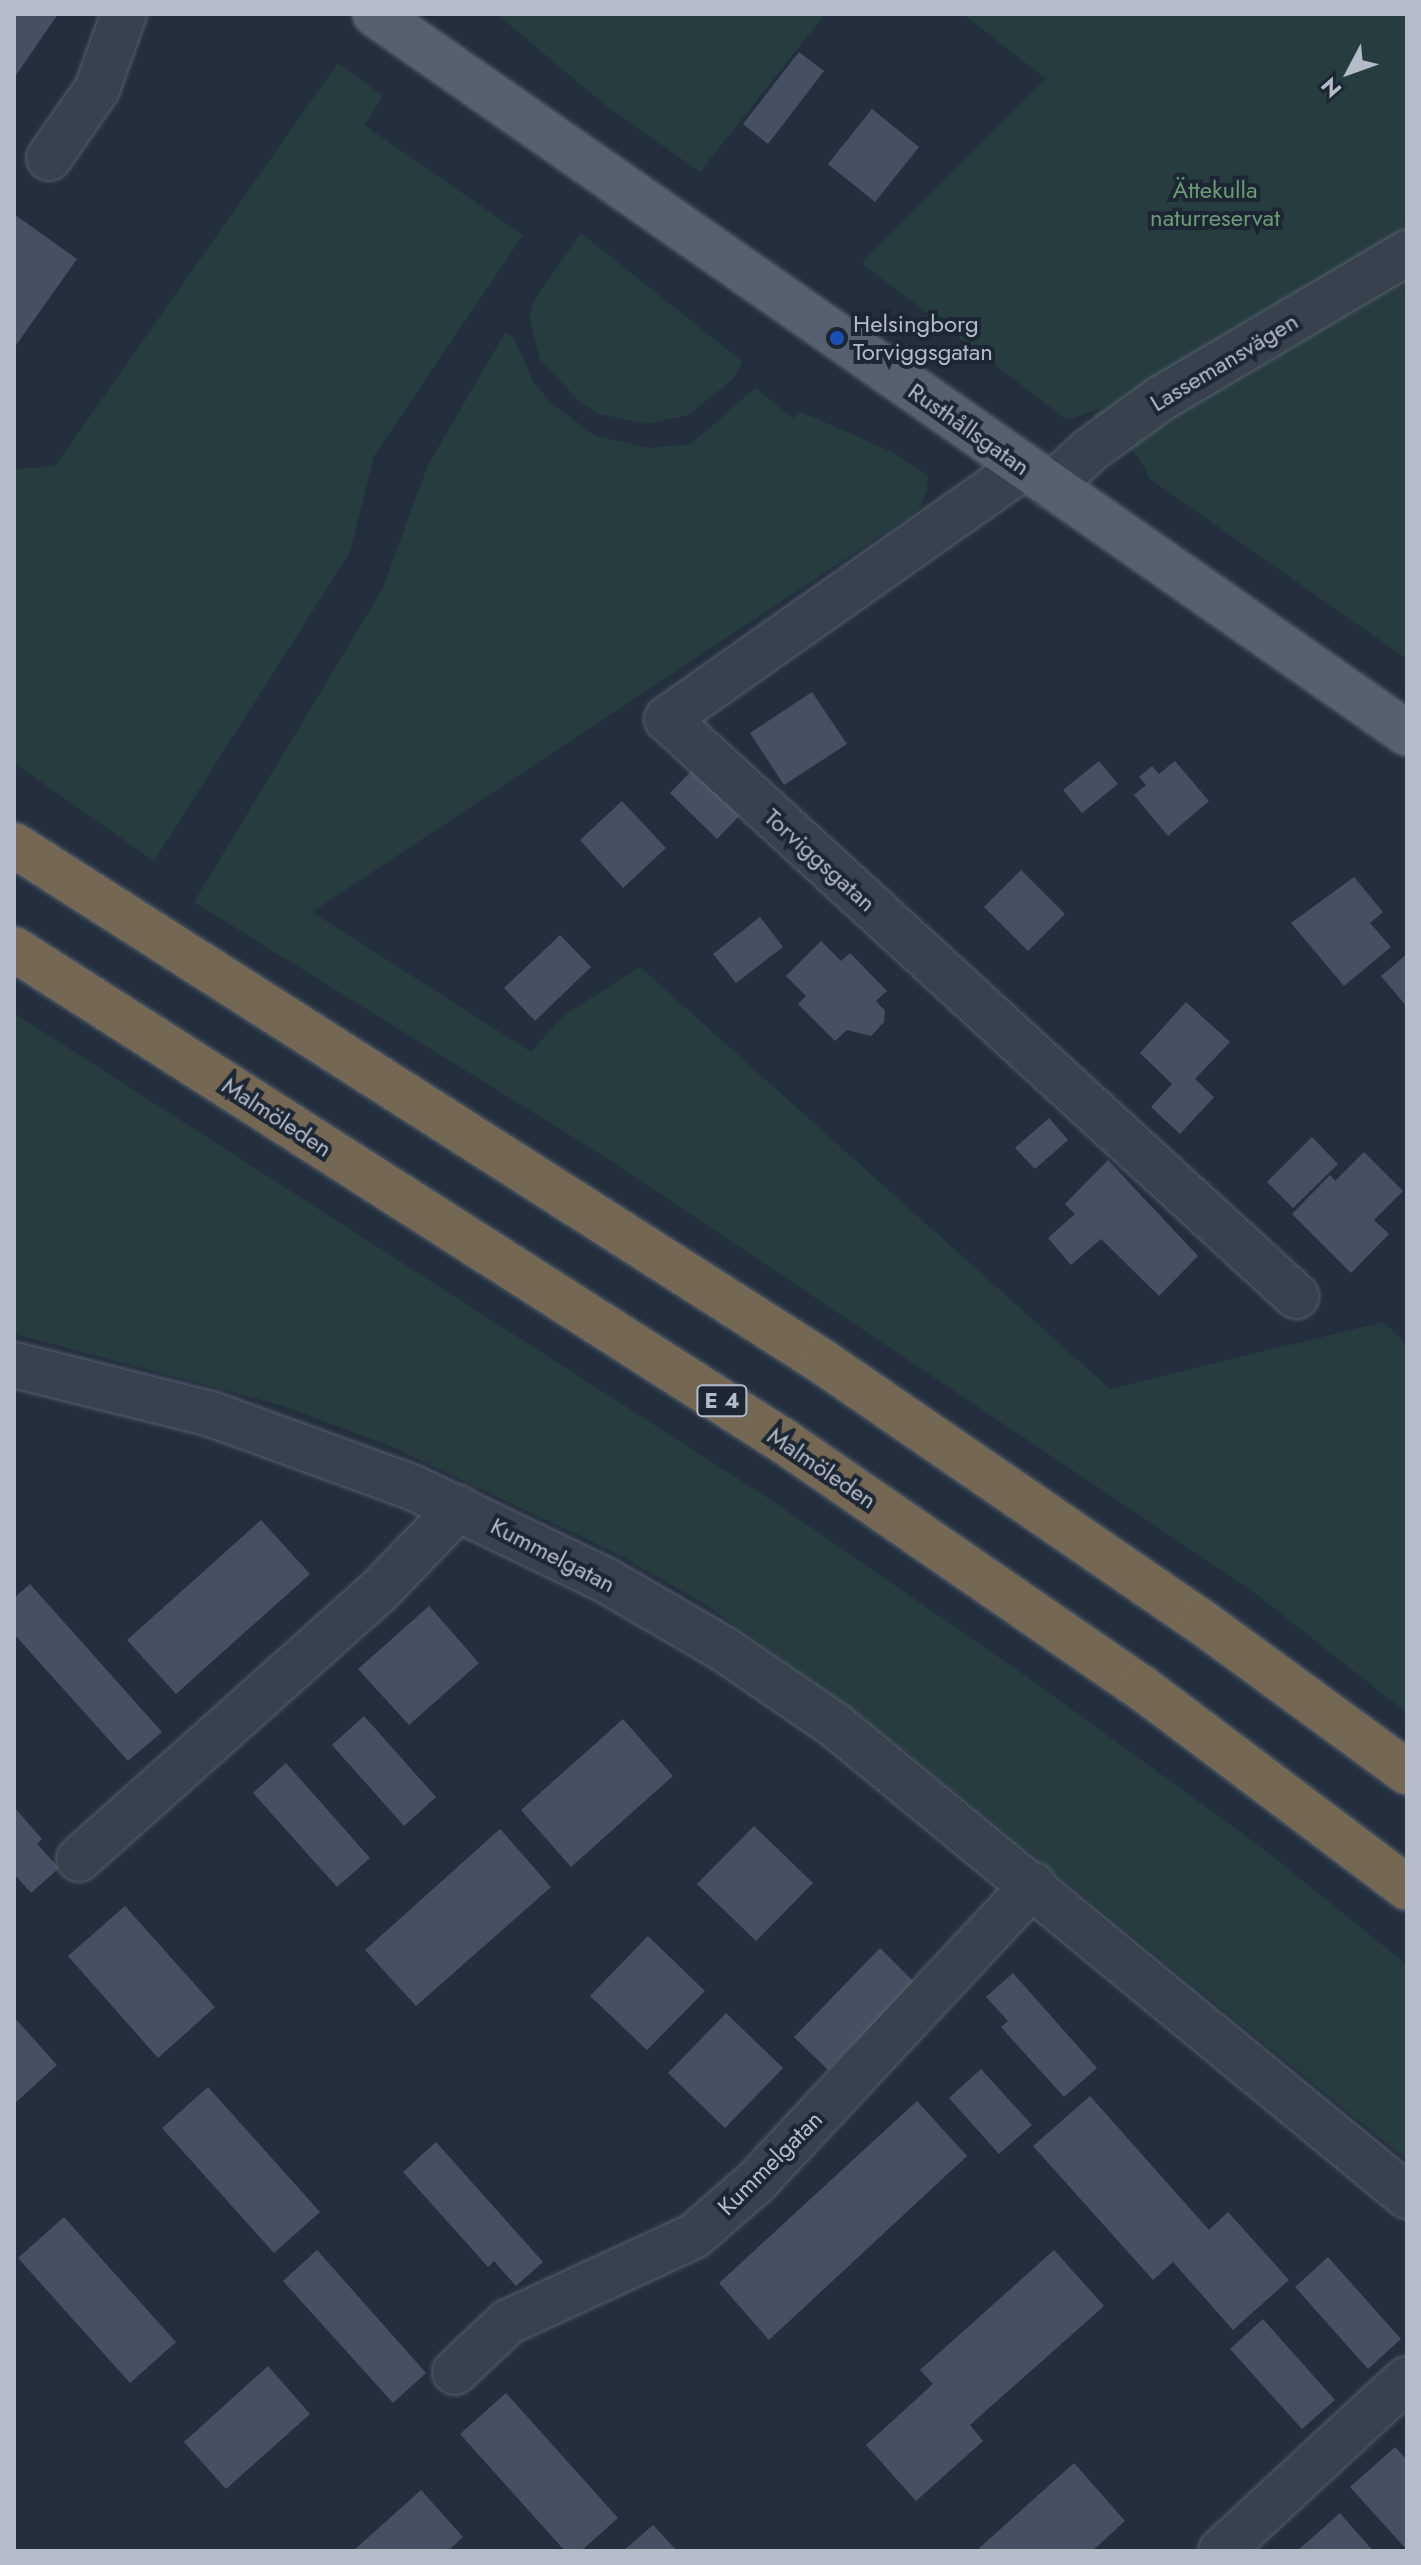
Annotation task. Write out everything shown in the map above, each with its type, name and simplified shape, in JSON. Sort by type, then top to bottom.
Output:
[{"type":"highway","points":[[14,845],[823,1362],[1199,1620],[1407,1772]]},
{"type":"highway","name":"Malmöleden","points":[[14,949],[785,1442],[1142,1688],[1407,1888]]},
{"type":"main road","name":"Rusthållsgatan","points":[[375,14],[1407,733]]},
{"type":"street","points":[[49,158],[97,89],[124,14]]},
{"type":"street","name":"Lassemansvägen","points":[[1038,477],[1090,450],[1160,399],[1407,253]]},
{"type":"street","name":"Torviggsgatan","points":[[1038,477],[667,719],[1296,1296]]},
{"type":"street","name":"Kummelgatan","points":[[14,1365],[265,1431],[459,1508],[607,1581],[724,1649],[836,1726],[1033,1885],[1407,2196]]},
{"type":"street","points":[[79,1859],[380,1590],[459,1508]]},
{"type":"street","name":"Kummelgatan","points":[[455,2372],[508,2322],[694,2236],[757,2181],[1033,1885]]},
{"type":"street","points":[[1221,2551],[1407,2379]]},
{"type":"green space","points":[[497,14],[825,14],[700,172],[605,105]]},
{"type":"green space","name":"Ättekulla naturreservat","points":[[963,14],[1407,14],[1407,659],[1150,479],[1140,459],[1093,415],[1102,408],[1067,420],[862,263],[1046,79]]},
{"type":"green space","points":[[338,63],[383,96],[364,125],[523,235],[374,456],[350,552],[154,861],[14,763],[14,469],[55,466]]},
{"type":"green space","points":[[581,233],[743,362],[732,380],[688,415],[647,424],[599,414],[580,402],[540,360],[529,317],[533,302]]},
{"type":"green space","points":[[505,333],[513,336],[533,381],[550,402],[595,436],[651,448],[691,444],[755,388],[793,418],[801,412],[892,452],[928,475],[927,491],[920,508],[906,519],[312,912],[531,1052],[563,1016],[640,967],[1110,1389],[1383,1322],[1407,1344],[1407,1713],[1251,1590],[613,1162],[194,902],[382,590],[428,465]]},
{"type":"green space","points":[[14,1013],[774,1502],[1023,1674],[1261,1847],[1407,1965],[1407,2160],[866,1719],[713,1609],[614,1552],[388,1445],[280,1405],[14,1334]]},
{"type":"building","points":[[14,14],[58,14],[14,78]]},
{"type":"building","points":[[799,52],[824,71],[768,144],[743,124]]},
{"type":"building","points":[[872,109],[919,147],[875,202],[828,164]]},
{"type":"building","points":[[14,214],[77,259],[14,348]]},
{"type":"building","points":[[812,692],[847,744],[784,785],[750,733]]},
{"type":"building","points":[[1099,761],[1118,784],[1082,813],[1063,790]]},
{"type":"building","points":[[1175,761],[1209,801],[1168,836],[1134,795],[1146,785],[1139,777],[1152,766],[1159,774]]},
{"type":"building","points":[[696,766],[743,812],[717,839],[670,793]]},
{"type":"building","points":[[622,801],[666,848],[623,888],[580,840]]},
{"type":"building","points":[[1021,870],[1065,914],[1028,951],[984,907]]},
{"type":"building","points":[[1354,877],[1383,912],[1370,923],[1391,947],[1344,986],[1291,923]]},
{"type":"building","points":[[760,917],[783,947],[736,983],[713,954]]},
{"type":"building","points":[[560,935],[591,967],[535,1021],[504,988]]},
{"type":"building","points":[[821,941],[841,961],[850,953],[887,991],[876,1001],[885,1011],[884,1022],[871,1036],[847,1030],[835,1041],[798,1004],[806,996],[786,976]]},
{"type":"building","points":[[1407,954],[1407,1007],[1381,976]]},
{"type":"building","points":[[1186,1002],[1230,1042],[1195,1079],[1214,1097],[1180,1134],[1151,1107],[1172,1084],[1140,1053]]},
{"type":"building","points":[[1049,1118],[1068,1140],[1035,1169],[1015,1148]]},
{"type":"building","points":[[1312,1137],[1338,1164],[1293,1208],[1267,1182]]},
{"type":"building","points":[[1364,1152],[1403,1191],[1374,1220],[1389,1234],[1351,1273],[1292,1214],[1330,1175],[1335,1181]]},
{"type":"building","points":[[1108,1160],[1198,1256],[1159,1296],[1101,1239],[1071,1265],[1048,1238],[1075,1214],[1065,1204]]},
{"type":"building","points":[[261,1520],[310,1574],[176,1694],[127,1640]]},
{"type":"building","points":[[30,1584],[162,1732],[128,1761],[14,1634],[14,1598]]},
{"type":"building","points":[[429,1606],[479,1663],[409,1725],[358,1669]]},
{"type":"building","points":[[364,1716],[436,1797],[404,1826],[332,1745]]},
{"type":"building","points":[[623,1719],[673,1776],[571,1867],[521,1810]]},
{"type":"building","points":[[286,1763],[370,1858],[337,1887],[253,1793]]},
{"type":"building","points":[[14,1807],[42,1839],[37,1844],[59,1868],[31,1893],[14,1874]]},
{"type":"building","points":[[754,1826],[813,1883],[756,1941],[697,1884]]},
{"type":"building","points":[[500,1829],[551,1887],[416,2006],[365,1950]]},
{"type":"building","points":[[125,1906],[215,2007],[158,2058],[68,1956]]},
{"type":"building","points":[[648,1936],[705,1991],[647,2050],[590,1996]]},
{"type":"building","points":[[880,1948],[914,1982],[828,2070],[794,2037]]},
{"type":"building","points":[[1013,1973],[1097,2068],[1064,2097],[1001,2027],[1008,2021],[986,1997]]},
{"type":"building","points":[[726,2013],[783,2068],[725,2128],[668,2073]]},
{"type":"building","points":[[14,2017],[57,2065],[14,2104]]},
{"type":"building","points":[[981,2069],[1032,2125],[999,2154],[949,2098]]},
{"type":"building","points":[[208,2087],[320,2212],[274,2253],[162,2128]]},
{"type":"building","points":[[1090,2096],[1209,2230],[1228,2212],[1289,2280],[1233,2330],[1173,2262],[1153,2280],[1033,2146]]},
{"type":"building","points":[[917,2101],[967,2156],[769,2340],[719,2283]]},
{"type":"building","points":[[436,2142],[543,2262],[516,2286],[494,2261],[488,2267],[403,2172]]},
{"type":"building","points":[[64,2217],[176,2342],[130,2383],[18,2258]]},
{"type":"building","points":[[317,2250],[426,2373],[393,2403],[283,2281]]},
{"type":"building","points":[[1054,2250],[1104,2306],[970,2425],[983,2441],[916,2501],[866,2445],[933,2384],[920,2370]]},
{"type":"building","points":[[1328,2257],[1401,2339],[1368,2369],[1295,2287]]},
{"type":"building","points":[[1263,2319],[1335,2400],[1302,2429],[1230,2349]]},
{"type":"building","points":[[268,2366],[310,2414],[226,2489],[184,2442]]},
{"type":"building","points":[[506,2393],[618,2518],[581,2551],[565,2551],[460,2434]]},
{"type":"building","points":[[1395,2447],[1407,2460],[1407,2550],[1350,2487]]},
{"type":"building","points":[[1074,2463],[1125,2521],[1092,2551],[976,2551]]},
{"type":"building","points":[[421,2490],[463,2537],[448,2551],[353,2551]]},
{"type":"building","points":[[1340,2513],[1373,2551],[1297,2551]]},
{"type":"building","points":[[653,2525],[677,2551],[623,2551]]},
{"type":"place","name":"Helsingborg Torviggsgatan","points":[[837,338]]}]
